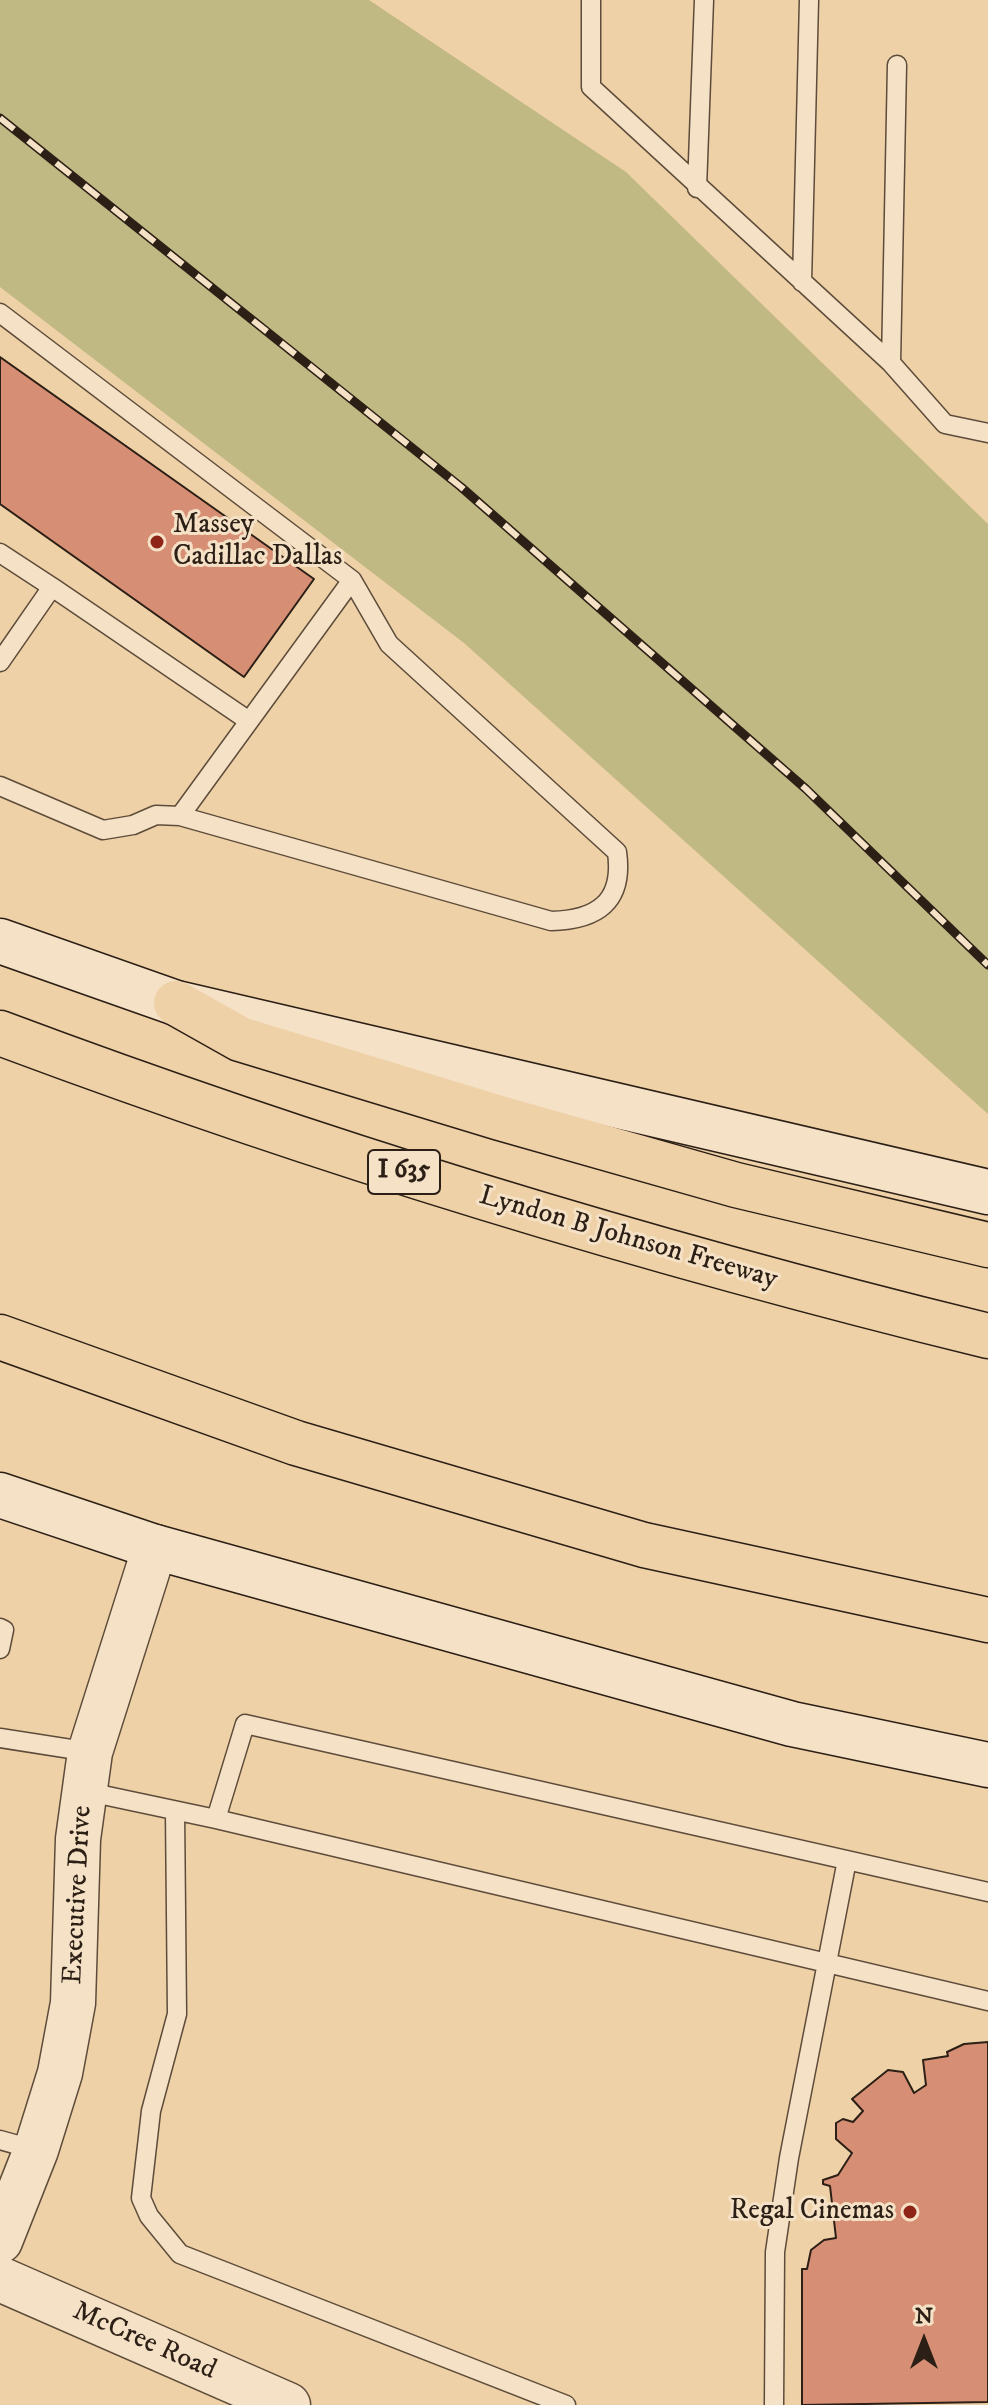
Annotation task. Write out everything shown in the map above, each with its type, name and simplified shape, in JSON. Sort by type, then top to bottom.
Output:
[{"type":"highway","points":[[176,1003],[240,1039],[500,1118],[736,1185],[988,1245]]},
{"type":"highway","name":"Lyndon B Johnson Freeway","points":[[0,1033],[182,1101],[332,1150],[814,1294],[988,1336]]},
{"type":"highway","points":[[0,1337],[296,1443],[644,1545],[988,1620]]},
{"type":"main road","points":[[0,941],[176,1003],[982,1191]]},
{"type":"main road","points":[[0,1495],[155,1547],[792,1724],[988,1765]]},
{"type":"main road","name":"Executive Drive","points":[[0,2241],[18,2145],[60,2073],[73,2003],[78,1839],[87,1772],[155,1547]]},
{"type":"main road","name":"McCree Road","points":[[0,2279],[288,2405]]},
{"type":"lane","points":[[591,0],[591,87],[697,188],[891,363],[945,424],[988,433]]},
{"type":"lane","points":[[697,188],[704,0]]},
{"type":"lane","points":[[802,282],[809,0]]},
{"type":"lane","points":[[891,363],[897,65]]},
{"type":"lane","points":[[0,313],[352,580],[389,644],[617,852],[615,888],[603,908],[579,920],[551,921],[180,816],[156,815],[133,825],[103,830],[0,786]]},
{"type":"lane","points":[[0,553],[249,721]]},
{"type":"lane","points":[[180,816],[352,580]]},
{"type":"lane","points":[[0,662],[52,587]]},
{"type":"lane","points":[[0,1628],[4,1630],[0,1649]]},
{"type":"lane","points":[[216,1819],[245,1724],[988,1892]]},
{"type":"lane","points":[[0,1738],[175,1811],[827,1966],[988,2001]]},
{"type":"lane","points":[[175,1811],[177,2014],[151,2111],[141,2198],[149,2216],[180,2254],[566,2405]]},
{"type":"lane","points":[[774,2405],[775,2252],[789,2158],[847,1860]]},
{"type":"shaded area","points":[[0,0],[369,0],[626,172],[988,524],[988,1114],[464,643],[0,287]]},
{"type":"building","name":"Massey Cadillac Dallas","points":[[0,357],[314,579],[244,677],[0,504]]},
{"type":"building","name":"Regal Cinemas","points":[[988,2042],[988,2402],[802,2405],[802,2269],[807,2269],[811,2250],[824,2240],[836,2238],[830,2186],[823,2184],[823,2180],[838,2175],[852,2153],[836,2139],[836,2123],[843,2119],[853,2122],[863,2111],[852,2099],[888,2070],[903,2072],[914,2093],[926,2085],[923,2060],[948,2056],[947,2052],[964,2044]]},
{"type":"railway","points":[[0,118],[461,487],[806,789],[988,965]]},
{"type":"place","name":"Massey Cadillac Dallas","points":[[157,542]]},
{"type":"place","name":"Regal Cinemas","points":[[910,2212]]}]
